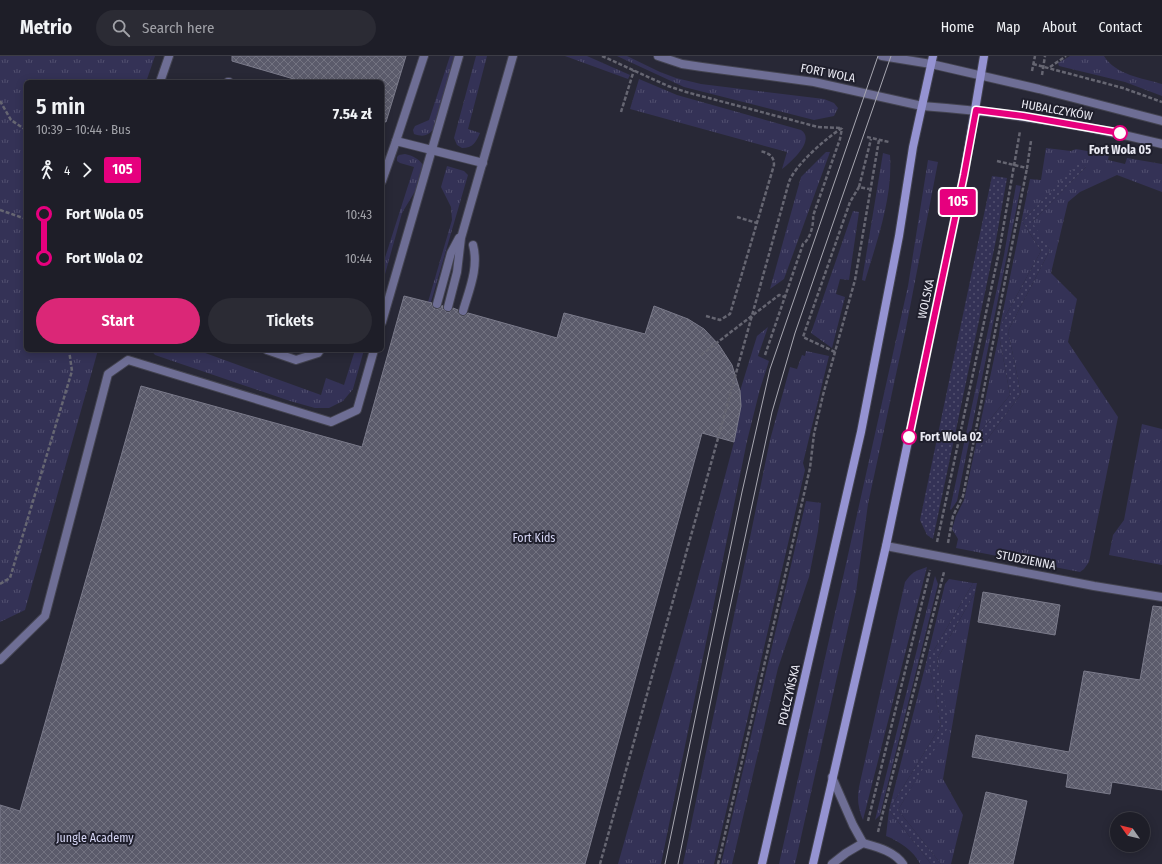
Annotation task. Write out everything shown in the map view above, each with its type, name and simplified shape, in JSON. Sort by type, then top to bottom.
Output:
[{"type":"main road","name":"WOLSKA","points":[[886,546],[964,175],[984,56]]},
{"type":"main road","points":[[922,106],[932,60]]},
{"type":"main road","name":"POŁCZYŃSKA","points":[[762,864],[862,432],[899,236],[913,147],[922,106]]},
{"type":"main road","points":[[813,864],[886,546]]},
{"type":"street","points":[[161,80],[169,56]]},
{"type":"street","points":[[384,175],[424,56]]},
{"type":"street","points":[[384,315],[459,56]]},
{"type":"street","points":[[448,307],[457,272],[464,226],[513,56]]},
{"type":"street","name":"FORT WOLA","points":[[658,56],[682,64],[702,68],[824,84],[922,106]]},
{"type":"street","points":[[882,56],[932,60]]},
{"type":"street","name":"HUBALCZYKÓW","points":[[932,60],[981,75],[1162,121]]},
{"type":"street","name":"HUBALCZYKÓW","points":[[922,106],[976,110],[1023,116],[1120,133],[1162,144]]},
{"type":"street","points":[[396,141],[483,163]]},
{"type":"street","points":[[437,304],[451,254],[464,226]]},
{"type":"street","points":[[463,311],[476,266],[476,254],[473,245]]},
{"type":"street","points":[[273,352],[296,360],[318,354],[319,352]]},
{"type":"street","points":[[0,660],[45,616],[108,374],[128,360],[331,422],[357,410],[373,352]]},
{"type":"street","name":"STUDZIENNA","points":[[886,546],[1094,586],[1162,597]]},
{"type":"street","points":[[832,777],[853,825],[863,843]]},
{"type":"street","points":[[832,864],[846,853],[863,843],[875,846],[893,854],[903,864]]},
{"type":"path","points":[[602,56],[686,92],[818,127],[842,128]]},
{"type":"path","points":[[1034,56],[1033,64],[1123,88],[1162,102]]},
{"type":"path","points":[[1042,75],[1045,56]]},
{"type":"path","points":[[1050,68],[1066,56]]},
{"type":"path","points":[[621,112],[634,70]]},
{"type":"path","points":[[0,101],[11,120],[24,129]]},
{"type":"path","points":[[765,355],[803,244],[806,242],[814,221],[813,216],[840,139],[842,128]]},
{"type":"path","points":[[600,864],[791,178],[796,170],[828,137],[842,128]]},
{"type":"path","points":[[868,137],[889,142]]},
{"type":"path","points":[[835,352],[803,337],[850,202],[859,187],[871,138]]},
{"type":"path","points":[[937,540],[999,252],[1019,138]]},
{"type":"path","points":[[718,864],[810,468],[814,434],[855,280],[878,140]]},
{"type":"path","points":[[875,846],[947,558],[948,539],[953,516],[963,496],[1028,168],[1031,141]]},
{"type":"path","points":[[706,316],[720,320],[730,314],[774,162],[771,155],[760,151]]},
{"type":"path","points":[[997,161],[1028,168]]},
{"type":"path","points":[[859,187],[870,189]]},
{"type":"path","points":[[0,210],[24,218]]},
{"type":"path","points":[[737,217],[757,223]]},
{"type":"path","points":[[702,355],[778,295],[785,297]]},
{"type":"path","points":[[0,584],[10,578],[72,371],[69,352]]},
{"type":"path","points":[[868,823],[931,566]]},
{"type":"green space","points":[[0,56],[155,56],[147,80],[24,80],[24,352],[97,352],[25,610],[0,622]]},
{"type":"green space","points":[[450,56],[456,56],[433,130],[429,134],[425,135],[414,134],[413,130],[415,126],[429,120]]},
{"type":"green space","points":[[476,56],[487,56],[468,129],[480,133],[474,144],[466,148],[462,148],[457,145],[454,138]]},
{"type":"green space","points":[[565,56],[587,56],[630,75],[628,79]]},
{"type":"green space","points":[[617,56],[627,56],[660,72],[676,78],[701,84],[824,99],[834,103],[838,108],[834,116],[814,120],[684,87]]},
{"type":"green space","points":[[1070,56],[1104,56],[1115,68],[1122,72],[1162,84],[1162,96],[1125,82],[1059,66],[1058,63]]},
{"type":"green space","points":[[639,79],[677,95],[801,130],[805,134],[806,139],[804,145],[796,156],[782,169],[787,152],[630,109]]},
{"type":"green space","points":[[1046,148],[1071,151],[1076,149],[1109,155],[1108,160],[1125,164],[1127,158],[1162,164],[1162,192],[1117,175],[1080,192],[1068,202],[1051,273],[1077,299],[1068,342],[1118,417],[1089,562],[1080,572],[956,548],[958,539],[952,529],[956,516],[964,500],[975,449],[980,449],[1021,394],[1008,331],[1050,250],[1031,223],[1086,167],[1079,164],[1022,221],[1041,251],[1000,326],[1030,179],[1041,180]]},
{"type":"green space","points":[[826,152],[830,152],[784,279],[770,289],[801,177]]},
{"type":"green space","points":[[883,153],[890,155],[887,203],[865,281],[862,280]]},
{"type":"green space","points":[[405,154],[415,158],[423,165],[417,188],[402,213],[384,278],[384,261],[414,167],[397,161],[397,157]]},
{"type":"green space","points":[[928,160],[938,162],[906,328],[868,504],[856,592],[795,864],[779,864],[908,286]]},
{"type":"green space","points":[[1079,163],[1086,167],[1032,222],[1050,250],[1008,331],[1021,394],[980,449],[975,449],[978,434],[1010,395],[999,335],[1000,326],[1041,251],[1022,221]]},
{"type":"green space","points":[[447,166],[464,171],[468,175],[431,302],[428,302],[452,220],[451,207],[441,187]]},
{"type":"green space","points":[[992,176],[1007,178],[996,240],[933,539],[927,535],[920,520]]},
{"type":"green space","points":[[1016,185],[1021,186],[957,501],[951,510],[1004,255]]},
{"type":"green space","points":[[853,211],[859,212],[849,280],[840,279],[836,294],[845,297],[832,348],[811,333]]},
{"type":"green space","points":[[768,327],[758,356],[769,361],[760,389],[747,441],[661,864],[618,864],[693,597],[734,442],[741,406],[740,391],[757,336]]},
{"type":"green space","points":[[999,335],[1010,395],[978,434]]},
{"type":"green space","points":[[806,351],[829,356],[803,463],[805,470],[714,864],[683,864],[770,440],[790,367],[797,369],[802,355],[805,356]]},
{"type":"green space","points":[[153,352],[203,352],[321,395],[326,378],[344,385],[354,352],[363,352],[353,389],[343,401],[329,408],[315,408],[290,401],[155,355]]},
{"type":"green space","points":[[1142,424],[1162,429],[1162,565],[1109,555],[1113,535],[1124,520]]},
{"type":"green space","points":[[806,501],[821,503],[818,531],[809,577],[778,668],[732,864],[721,864]]},
{"type":"green space","points":[[927,567],[863,820],[858,804],[859,787],[905,582],[914,572]]},
{"type":"green space","points":[[935,576],[938,584],[880,815],[875,820]]},
{"type":"green space","points":[[949,579],[973,583],[934,650],[929,650],[945,584]]},
{"type":"green space","points":[[973,583],[977,583],[975,593],[937,659],[949,726],[898,810],[941,864],[931,864],[889,810],[941,725],[929,664],[926,663],[929,650],[934,650]]},
{"type":"green space","points":[[975,593],[943,779],[963,815],[951,864],[941,864],[898,810],[948,726],[937,659]]},
{"type":"green space","points":[[926,663],[929,663],[941,725],[889,810]]},
{"type":"green space","points":[[889,810],[931,864],[920,864],[906,847],[886,836]]},
{"type":"building","points":[[232,56],[406,56],[386,122],[384,122],[384,80],[297,80],[232,61]]},
{"type":"building","points":[[404,296],[432,303],[433,308],[436,309],[441,308],[442,305],[446,312],[450,312],[453,308],[458,310],[459,314],[462,316],[468,313],[557,338],[564,313],[645,334],[654,306],[688,319],[704,329],[719,345],[732,365],[740,391],[741,406],[734,442],[702,433],[585,864],[0,864],[0,805],[20,811],[141,386],[362,447]]},
{"type":"building","points":[[983,592],[1060,605],[1055,635],[978,622]]},
{"type":"building","points":[[1153,606],[1162,607],[1162,790],[1112,782],[1110,794],[1066,787],[1068,774],[972,757],[976,735],[1069,752],[1084,671],[1140,680]]},
{"type":"building","points":[[986,792],[1027,801],[1013,864],[969,864]]},
{"type":"tram line","points":[[665,864],[742,492],[770,369],[878,56]]},
{"type":"tram line","points":[[678,864],[723,640],[772,412],[795,333],[891,56]]},
{"type":"bus line","name":"105","points":[[909,437],[968,156],[976,110],[1023,116],[1120,133]]},
{"type":"place","name":"Fort Wola 05","points":[[1120,133]]},
{"type":"place","name":"Fort Wola 02","points":[[909,437]]},
{"type":"park label","name":"Fort Kids","points":[[534,538]]},
{"type":"park label","name":"Jungle Academy","points":[[95,838]]}]
